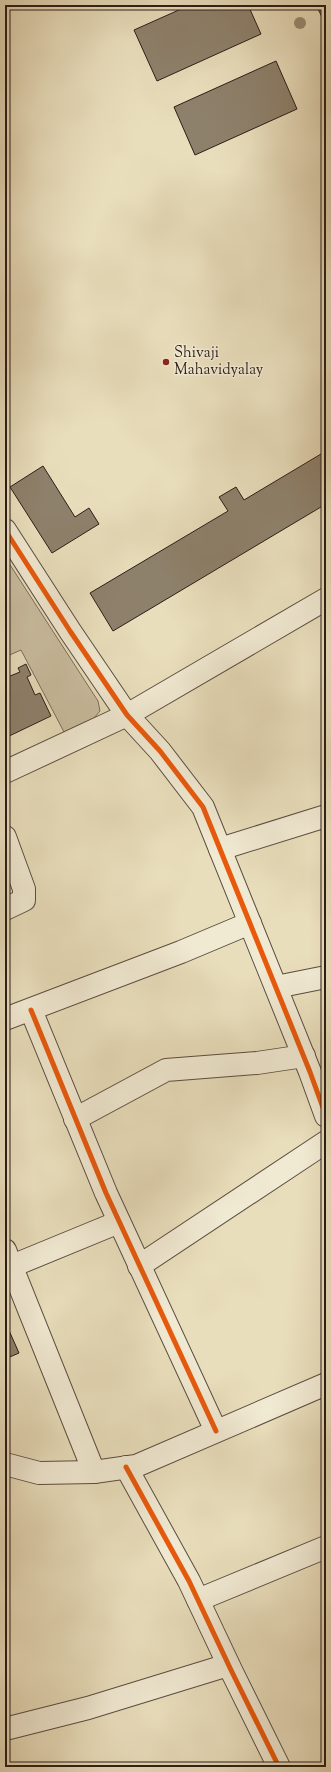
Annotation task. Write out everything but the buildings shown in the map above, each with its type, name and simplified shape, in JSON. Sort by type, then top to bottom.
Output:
[{"type":"street","points":[[5,530],[70,631],[127,715],[160,751],[203,807],[304,1056],[326,1116]]},
{"type":"street","points":[[5,772],[127,715],[326,599]]},
{"type":"street","points":[[220,849],[326,816]]},
{"type":"street","points":[[5,837],[24,889],[24,900],[5,909]]},
{"type":"street","points":[[5,1019],[181,952],[250,923]]},
{"type":"street","points":[[276,987],[326,977]]},
{"type":"street","points":[[31,1010],[119,1222],[216,1431]]},
{"type":"street","points":[[75,1119],[166,1070],[257,1063],[304,1056]]},
{"type":"street","points":[[139,1266],[326,1142]]},
{"type":"street","points":[[94,1472],[7,1257],[119,1222]]},
{"type":"street","points":[[5,1464],[40,1473],[94,1472],[136,1466],[326,1384]]},
{"type":"street","points":[[126,1468],[198,1600],[228,1665],[279,1767]]},
{"type":"street","points":[[198,1600],[326,1547]]},
{"type":"street","points":[[5,1729],[88,1708],[228,1665]]},
{"type":"shaded area","points":[[5,557],[98,701],[100,711],[94,718],[64,732],[21,650],[5,657]]},
{"type":"cycle path","points":[[5,530],[70,631],[127,715],[160,751],[203,807],[310,1072],[326,1116]]},
{"type":"cycle path","points":[[31,1010],[106,1193],[216,1431]]},
{"type":"cycle path","points":[[126,1467],[189,1581],[279,1767]]},
{"type":"place","name":"Shivaji Mahavidyalay","points":[[166,362]]}]
